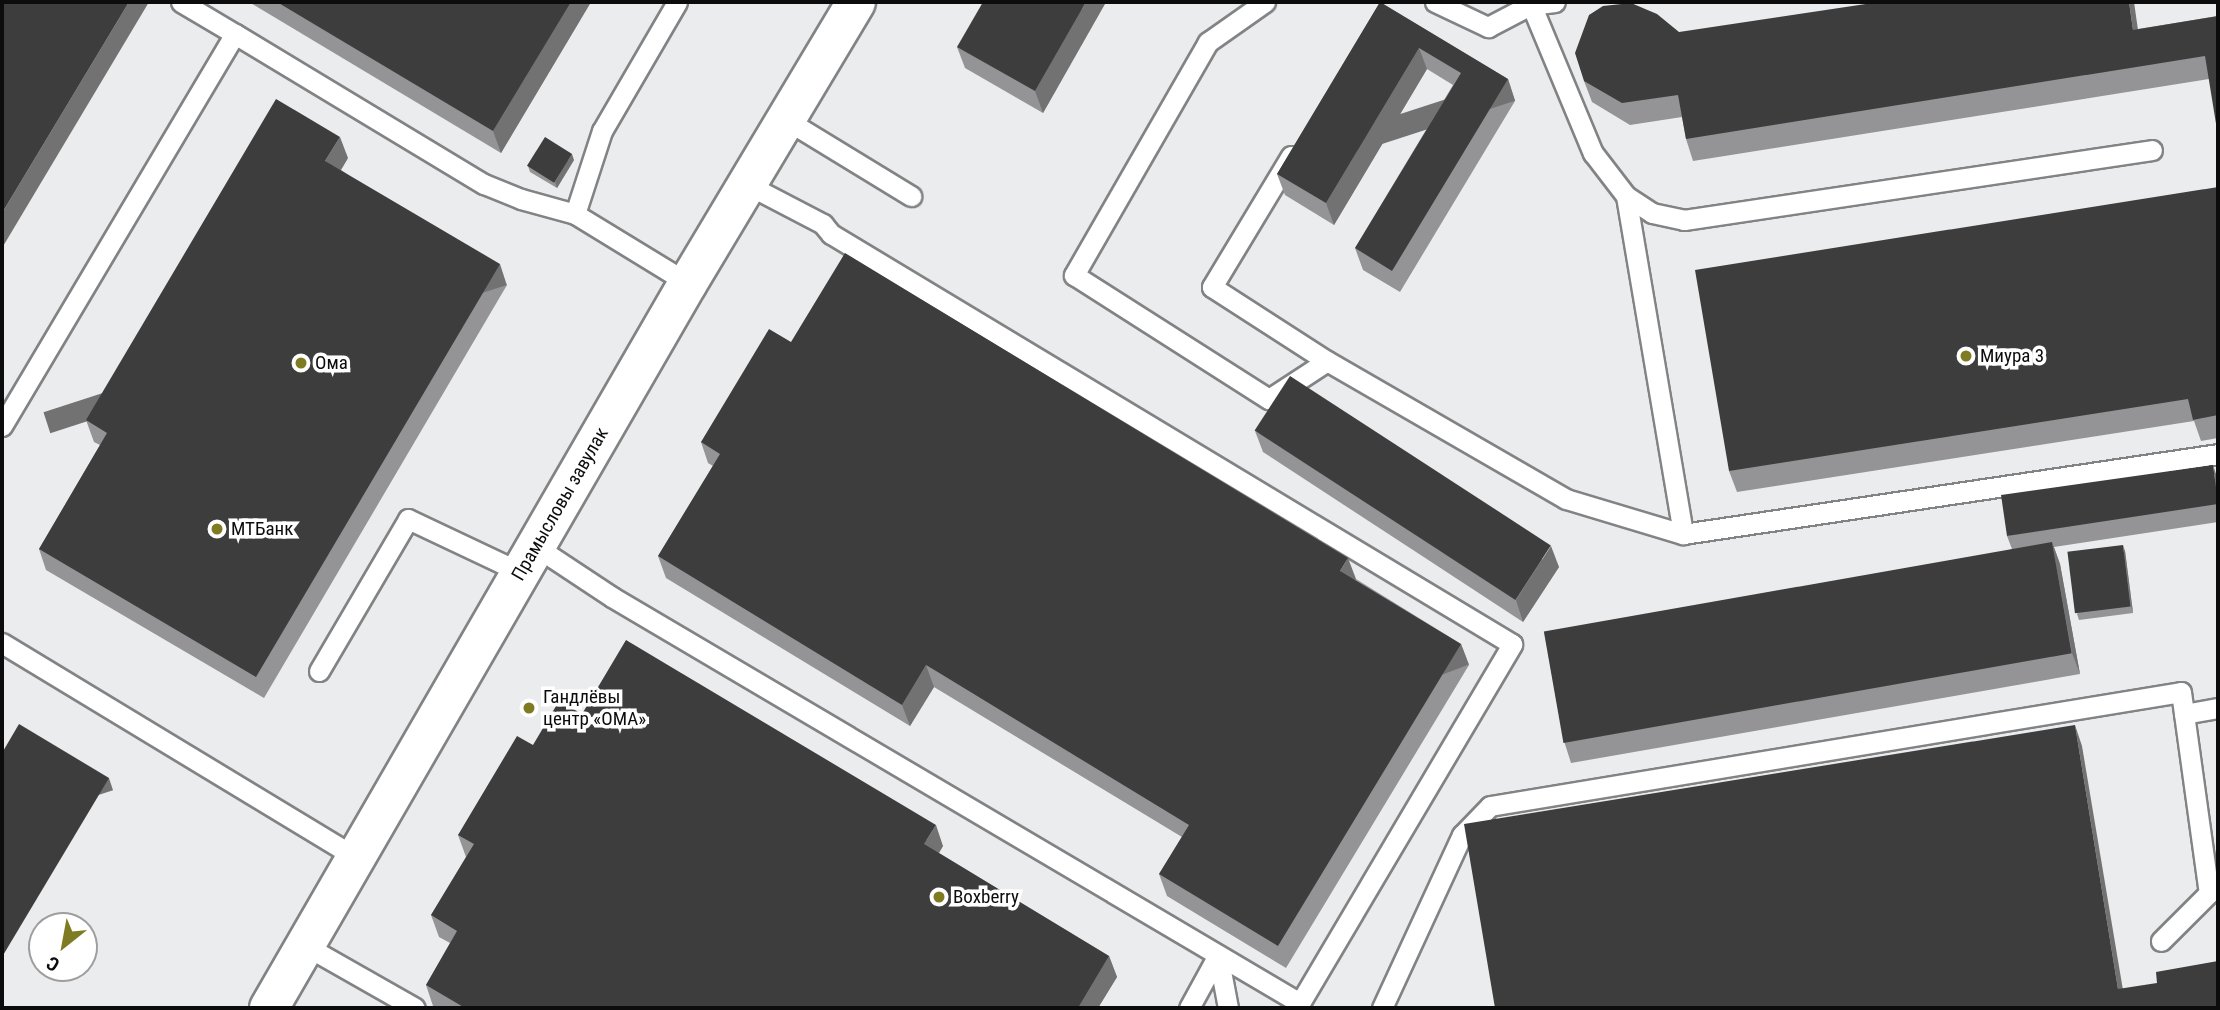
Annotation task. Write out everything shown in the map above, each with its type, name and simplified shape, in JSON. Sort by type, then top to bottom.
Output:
[{"type":"street","name":"Прамысловы завулак","points":[[269,1008],[688,283],[856,2]]},
{"type":"lane","points":[[181,2],[484,184],[521,199],[575,214],[688,283]]},
{"type":"lane","points":[[575,214],[602,131],[677,2]]},
{"type":"lane","points":[[1265,2],[1208,42],[1074,275],[1269,399],[1327,361]]},
{"type":"lane","points":[[1435,2],[1488,27],[1530,3],[1555,2]]},
{"type":"lane","points":[[1530,3],[1592,153],[1626,195],[1652,213],[1684,220],[2152,150]]},
{"type":"lane","points":[[2,426],[235,34]]},
{"type":"lane","points":[[785,119],[911,196]]},
{"type":"lane","points":[[1298,144],[1212,287],[1327,361],[1566,499],[1683,534],[2218,454]]},
{"type":"lane","points":[[319,671],[408,519],[528,559],[612,597],[1300,1003],[1512,643],[831,234],[823,224],[746,184]]},
{"type":"lane","points":[[1626,195],[1683,534]]},
{"type":"lane","points":[[2,643],[356,857]]},
{"type":"lane","points":[[1382,1008],[1462,835],[1490,806],[2181,692],[2209,893],[2161,941]]},
{"type":"lane","points":[[2184,714],[2218,708]]},
{"type":"lane","points":[[306,946],[415,1008]]},
{"type":"lane","points":[[1189,1008],[1218,955]]},
{"type":"lane","points":[[1218,955],[1228,1008]]},
{"type":"building","points":[[2,2],[129,2],[2,213]]},
{"type":"building","points":[[277,2],[571,2],[493,131]]},
{"type":"building","points":[[983,2],[1086,2],[1035,91],[957,47]]},
{"type":"building","points":[[1380,2],[1508,79],[1392,271],[1355,248],[1461,73],[1419,48],[1326,203],[1277,174]]},
{"type":"building","points":[[1879,2],[2129,2],[2133,30],[2218,16],[2218,136],[2205,56],[1686,139],[1678,95],[1622,103],[1584,81],[1575,53],[1589,15],[1603,6],[1631,3],[1657,14],[1679,32]]},
{"type":"building","name":"Ома","points":[[276,99],[340,137],[325,161],[500,264],[256,677],[39,549],[107,433],[86,420]]},
{"type":"building","points":[[545,137],[572,154],[554,183],[527,166]]},
{"type":"building","name":"Миура 3","points":[[2218,187],[2218,415],[2193,420],[2188,399],[1729,471],[1695,270]]},
{"type":"building","points":[[845,253],[1348,558],[1340,571],[1461,644],[1278,946],[1159,874],[1189,825],[926,665],[902,705],[658,556],[720,454],[701,442],[769,329],[791,342]]},
{"type":"building","points":[[1290,376],[1551,545],[1515,600],[1255,431]]},
{"type":"building","points":[[2213,465],[2218,487],[2218,504],[2007,536],[2001,495]]},
{"type":"building","points":[[2052,542],[2072,653],[1563,743],[1544,632]]},
{"type":"building","points":[[2123,545],[2131,607],[2075,613],[2067,552]]},
{"type":"building","points":[[626,640],[936,825],[924,844],[1109,956],[1078,1008],[465,1008],[426,985],[457,931],[431,915],[474,844],[458,835],[517,736],[533,745],[559,701],[582,714]]},
{"type":"building","points":[[19,724],[109,778],[2,957],[2,753]]},
{"type":"building","points":[[2075,725],[2118,989],[2157,983],[2156,972],[2218,961],[2218,1008],[1495,1008],[1464,824]]},
{"type":"place","name":"Миура 3","points":[[1966,356]]},
{"type":"place","name":"Ома","points":[[301,363]]},
{"type":"place","name":"МТБанк","points":[[217,529]]},
{"type":"place","name":"Гандлёвы центр «ОМА»","points":[[529,708]]},
{"type":"place","name":"Boxberry","points":[[939,897]]}]
